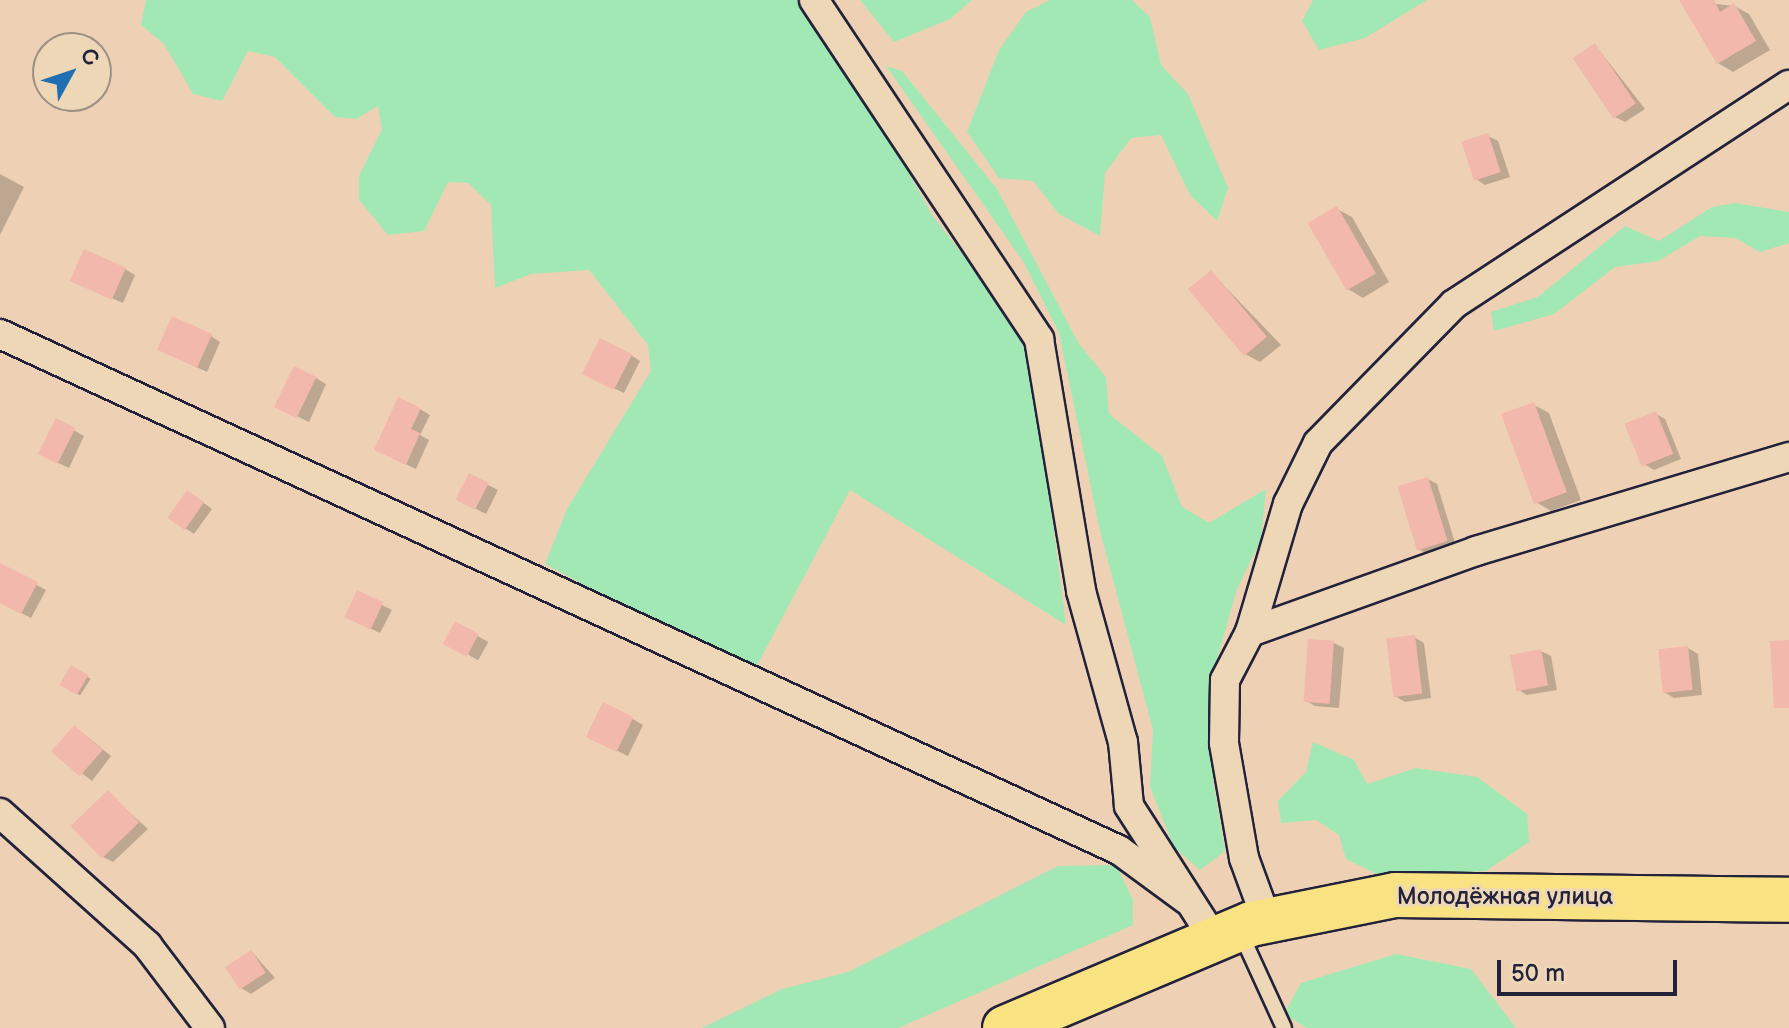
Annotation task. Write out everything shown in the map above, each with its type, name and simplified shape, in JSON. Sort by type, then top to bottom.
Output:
[{"type":"main road","name":"Молодёжная улица","points":[[1005,1028],[1240,930],[1395,895],[1789,900]]},
{"type":"street","points":[[814,0],[1039,339],[1081,591],[1123,742],[1129,806],[1187,900]]},
{"type":"street","points":[[0,334],[1119,850],[1187,900],[1240,930],[1244,858],[1224,743],[1225,680],[1250,632],[1306,467],[1375,381],[1454,304],[1540,241],[1789,85]]},
{"type":"street","points":[[1250,632],[1476,551],[1789,457]]},
{"type":"street","points":[[0,813],[147,945],[210,1028]]},
{"type":"lane","points":[[1240,930],[1284,1028]]},
{"type":"green space","points":[[146,0],[806,0],[836,41],[932,215],[1018,325],[1033,370],[1066,625],[850,490],[752,675],[545,564],[567,509],[651,371],[648,345],[589,270],[531,274],[495,288],[491,205],[468,183],[448,182],[424,231],[388,235],[359,200],[359,176],[382,129],[378,106],[356,119],[335,117],[275,57],[248,51],[222,101],[193,94],[164,44],[141,25]]},
{"type":"green space","points":[[860,0],[972,0],[950,19],[894,42]]},
{"type":"green space","points":[[1050,0],[1132,0],[1150,17],[1161,65],[1188,94],[1228,188],[1217,221],[1190,195],[1161,135],[1131,138],[1105,173],[1100,236],[1059,214],[1033,181],[999,178],[967,132],[999,50],[1026,12]]},
{"type":"green space","points":[[1313,0],[1427,0],[1365,38],[1319,50],[1302,21]]},
{"type":"green space","points":[[886,66],[902,71],[997,189],[1079,344],[1106,377],[1109,414],[1162,456],[1182,507],[1209,523],[1266,489],[1261,539],[1237,589],[1210,684],[1213,780],[1225,851],[1200,870],[1174,847],[1150,787],[1153,730],[1100,531],[1059,333],[1023,261]]},
{"type":"green space","points":[[1735,203],[1789,212],[1789,243],[1760,252],[1735,238],[1700,236],[1658,261],[1615,267],[1554,314],[1494,331],[1491,312],[1538,297],[1625,226],[1659,241],[1712,207]]},
{"type":"green space","points":[[1313,742],[1354,760],[1367,784],[1416,768],[1477,777],[1527,814],[1529,842],[1486,871],[1383,877],[1346,859],[1339,835],[1316,820],[1281,823],[1278,801],[1306,772]]},
{"type":"green space","points":[[1116,865],[1133,900],[1133,925],[898,1028],[702,1028],[782,989],[848,972],[1058,866]]},
{"type":"green space","points":[[1396,954],[1471,969],[1516,1028],[1307,1028],[1284,1014],[1301,983]]},
{"type":"building","points":[[1679,0],[1714,0],[1720,12],[1734,3],[1756,41],[1717,64]]},
{"type":"building","points":[[1595,43],[1636,104],[1613,119],[1573,58]]},
{"type":"building","points":[[1488,133],[1501,172],[1474,181],[1461,142]]},
{"type":"building","points":[[1337,206],[1376,274],[1347,291],[1308,223]]},
{"type":"building","points":[[84,249],[126,268],[112,300],[70,281]]},
{"type":"building","points":[[1211,270],[1267,337],[1244,356],[1188,289]]},
{"type":"building","points":[[172,316],[212,334],[197,368],[157,350]]},
{"type":"building","points":[[600,338],[632,354],[614,390],[582,374]]},
{"type":"building","points":[[294,366],[316,377],[296,418],[274,407]]},
{"type":"building","points":[[398,397],[421,408],[411,429],[420,433],[406,465],[374,450]]},
{"type":"building","points":[[1534,402],[1567,492],[1534,504],[1501,414]]},
{"type":"building","points":[[1656,411],[1673,454],[1642,466],[1624,424]]},
{"type":"building","points":[[56,418],[76,428],[57,464],[38,454]]},
{"type":"building","points":[[469,473],[489,483],[475,510],[455,500]]},
{"type":"building","points":[[1428,477],[1448,541],[1417,550],[1397,486]]},
{"type":"building","points":[[187,490],[204,502],[185,530],[167,518]]},
{"type":"building","points":[[0,563],[38,582],[21,614],[0,603]]},
{"type":"building","points":[[357,590],[383,602],[371,629],[344,617]]},
{"type":"building","points":[[455,621],[479,634],[467,657],[443,644]]},
{"type":"building","points":[[1415,635],[1422,694],[1393,697],[1386,639]]},
{"type":"building","points":[[1308,639],[1334,641],[1330,704],[1304,702]]},
{"type":"building","points":[[1789,640],[1789,708],[1774,708],[1770,641]]},
{"type":"building","points":[[1688,646],[1693,690],[1663,693],[1658,649]]},
{"type":"building","points":[[1541,649],[1548,685],[1517,691],[1510,655]]},
{"type":"building","points":[[71,665],[88,675],[77,695],[60,685]]},
{"type":"building","points":[[603,702],[634,717],[616,752],[586,737]]},
{"type":"building","points":[[74,725],[103,750],[80,776],[51,751]]},
{"type":"building","points":[[108,790],[139,822],[102,858],[71,826]]},
{"type":"building","points":[[251,950],[266,973],[240,990],[225,967]]}]
